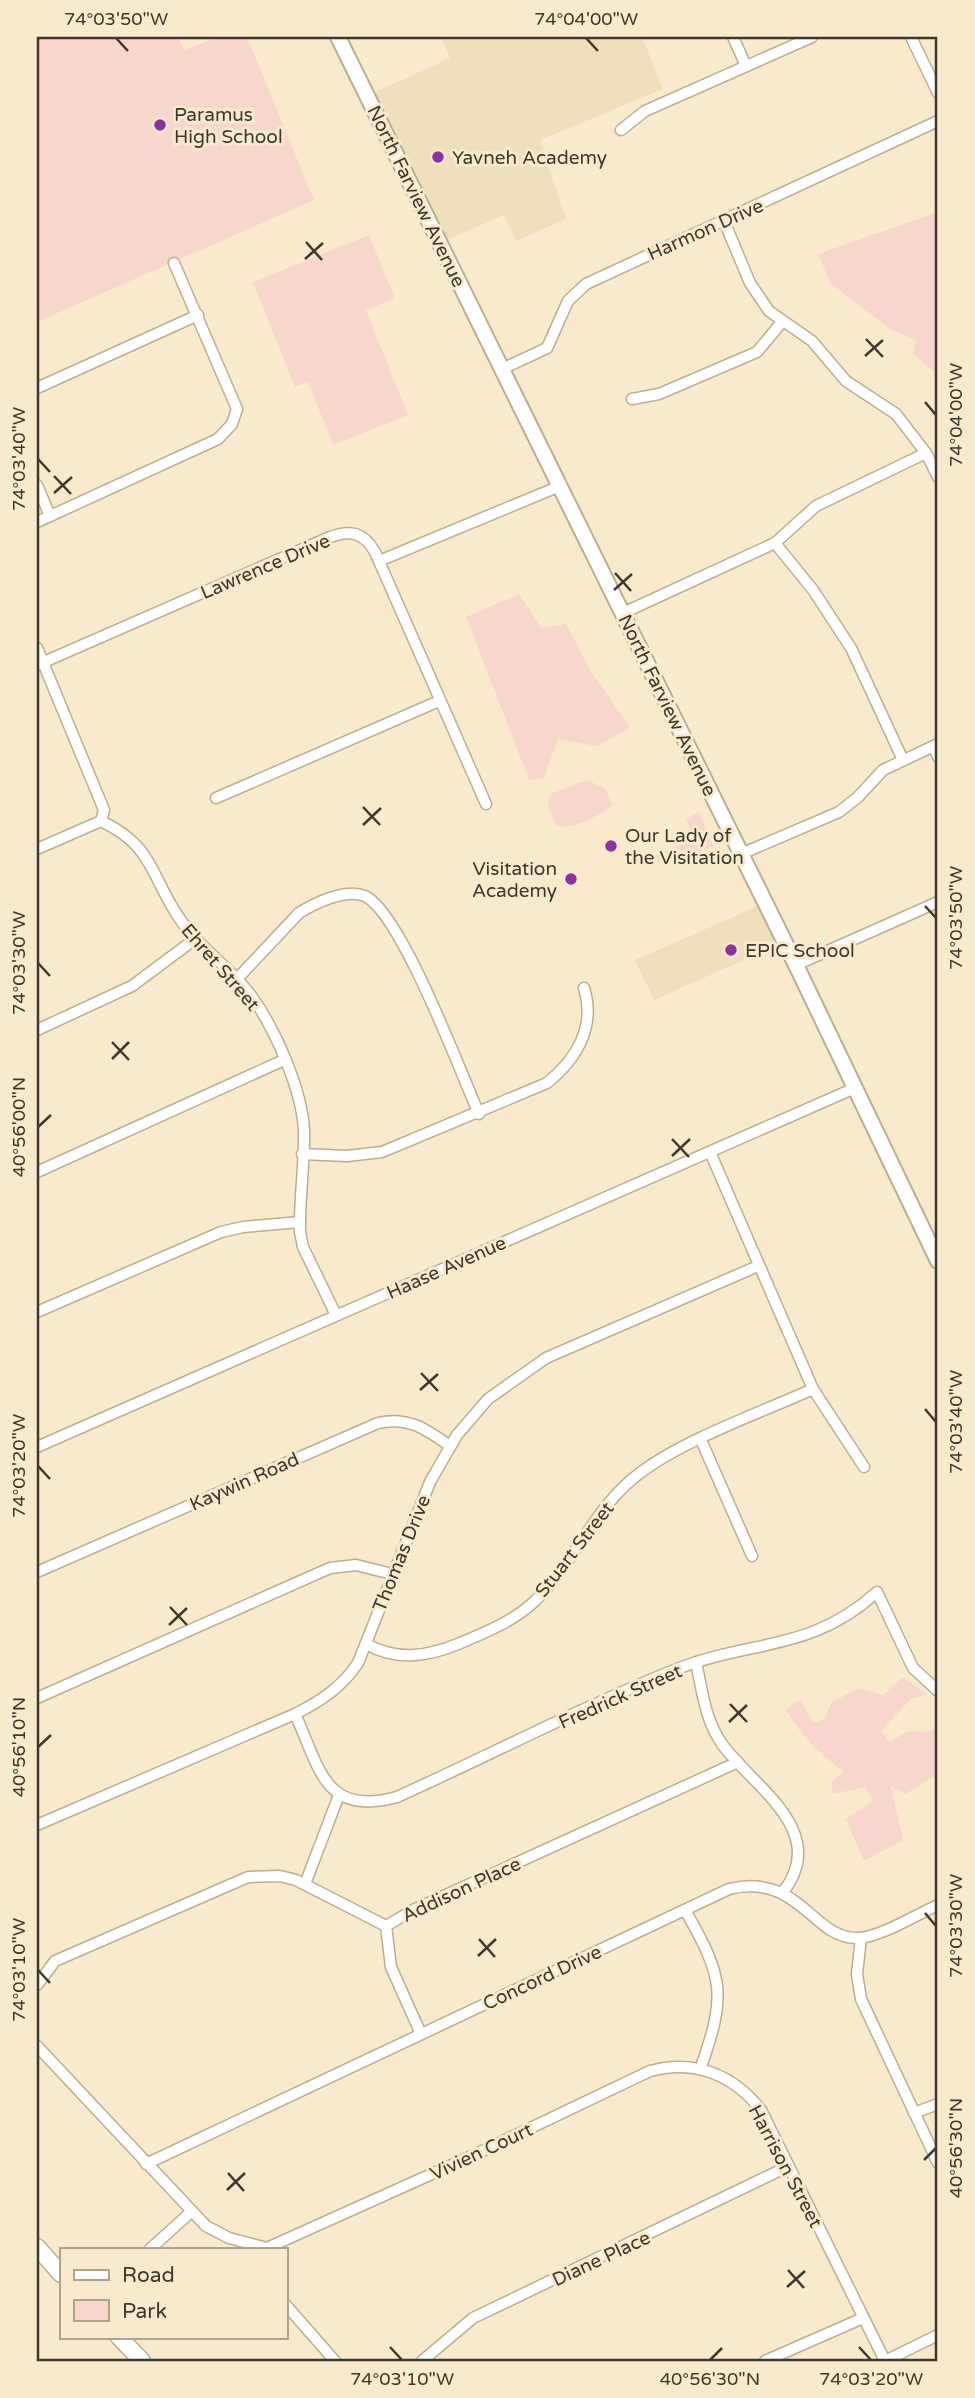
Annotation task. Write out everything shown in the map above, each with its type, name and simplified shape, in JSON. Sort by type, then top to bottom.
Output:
[{"type":"main road","points":[[37,2248],[60,2273]]},
{"type":"main road","points":[[120,2338],[142,2361]]},
{"type":"street","name":"North Farview Avenue","points":[[338,37],[936,1252]]},
{"type":"street","points":[[733,37],[746,66]]},
{"type":"street","points":[[621,130],[645,111],[812,37]]},
{"type":"street","points":[[911,37],[938,93]]},
{"type":"street","name":"Harmon Drive","points":[[502,369],[547,348],[568,301],[586,284],[938,121]]},
{"type":"street","points":[[724,221],[750,283],[769,311],[812,341],[846,381],[896,414],[926,453],[938,477]]},
{"type":"street","points":[[37,522],[203,446],[225,433],[237,408],[174,263]]},
{"type":"street","points":[[37,388],[198,315]]},
{"type":"street","points":[[632,399],[659,394],[757,352],[782,322]]},
{"type":"street","points":[[622,613],[775,543],[816,506],[926,453]]},
{"type":"street","points":[[37,485],[50,516]]},
{"type":"street","points":[[379,561],[560,486]]},
{"type":"street","name":"Lawrence Drive","points":[[40,664],[342,532],[358,533],[365,538],[379,561],[486,804]]},
{"type":"street","points":[[775,543],[813,590],[851,648],[903,760]]},
{"type":"street","points":[[37,648],[40,664],[104,810],[101,821],[37,849]]},
{"type":"street","points":[[216,798],[439,701]]},
{"type":"street","points":[[741,854],[839,812],[858,797],[875,776],[903,760],[936,745],[938,757]]},
{"type":"street","name":"Ehret Street","points":[[101,821],[125,832],[139,846],[171,904],[195,939],[236,980],[261,1012],[284,1060],[301,1105],[300,1222],[303,1247],[336,1315]]},
{"type":"street","points":[[236,980],[299,913],[348,894],[366,897],[397,932],[479,1114]]},
{"type":"street","points":[[796,965],[938,902]]},
{"type":"street","points":[[37,1030],[132,986],[195,939]]},
{"type":"street","points":[[302,1154],[347,1156],[382,1152],[536,1090],[568,1064],[587,1024],[589,1014],[584,988]]},
{"type":"street","points":[[37,1172],[284,1060]]},
{"type":"street","name":"Haase Avenue","points":[[37,1447],[855,1088]]},
{"type":"street","points":[[710,1152],[813,1389],[864,1467]]},
{"type":"street","points":[[37,1312],[221,1232],[243,1227],[300,1222]]},
{"type":"street","name":"Thomas Drive","points":[[37,1825],[295,1714],[322,1699],[347,1679],[366,1644],[430,1482],[450,1446],[488,1399],[524,1370],[546,1358],[758,1266]]},
{"type":"street","name":"Stuart Street","points":[[366,1644],[395,1655],[434,1654],[505,1624],[550,1584],[598,1516],[631,1481],[670,1453],[813,1389]]},
{"type":"street","name":"Kaywin Road","points":[[37,1572],[378,1423],[389,1420],[413,1422],[450,1446]]},
{"type":"street","points":[[701,1440],[752,1556]]},
{"type":"street","points":[[37,1699],[330,1568],[356,1564],[392,1574]]},
{"type":"street","name":"Fredrick Street","points":[[338,1795],[358,1803],[397,1797],[696,1662],[811,1635],[844,1619],[877,1592],[914,1668],[938,1691]]},
{"type":"street","points":[[696,1662],[713,1728],[738,1762],[775,1798],[790,1824],[795,1840],[796,1865],[783,1892]]},
{"type":"street","points":[[295,1714],[327,1783],[338,1795],[305,1884]]},
{"type":"street","name":"Addison Place","points":[[37,1984],[55,1961],[233,1881],[263,1875],[305,1884],[386,1926],[413,1910],[738,1762]]},
{"type":"street","name":"Concord Drive","points":[[146,2164],[685,1910],[742,1886],[756,1885],[783,1892],[836,1933],[861,1938]]},
{"type":"street","points":[[938,1905],[861,1938],[857,1974],[861,1999],[938,2163]]},
{"type":"street","points":[[685,1910],[709,1951],[718,1981],[718,2013],[701,2067]]},
{"type":"street","points":[[386,1926],[391,1967],[421,2034]]},
{"type":"street","points":[[37,2046],[191,2212],[217,2234],[263,2248]]},
{"type":"street","name":"Vivien Court","points":[[263,2248],[474,2155],[650,2071],[679,2065],[701,2067]]},
{"type":"street","name":"Harrison Street","points":[[701,2067],[736,2085],[752,2099],[789,2166],[885,2361]]},
{"type":"street","points":[[915,2113],[938,2104]]},
{"type":"street","name":"Diane Place","points":[[422,2361],[473,2318],[789,2166]]},
{"type":"street","points":[[151,2248],[191,2212]]},
{"type":"street","points":[[287,2306],[335,2361]]},
{"type":"street","points":[[765,2361],[863,2318]]},
{"type":"street","points":[[885,2361],[938,2336]]},
{"type":"shaded area","points":[[441,37],[642,37],[663,89],[540,140],[566,219],[516,241],[504,215],[440,243],[367,96],[450,58]]},
{"type":"shaded area","points":[[765,903],[784,942],[654,1000],[635,960]]},
{"type":"green space","name":"Paramus High School","points":[[37,37],[178,37],[184,50],[219,37],[247,37],[314,200],[37,322]]},
{"type":"green space","points":[[938,212],[938,375],[913,354],[916,341],[889,328],[831,284],[818,254]]},
{"type":"green space","points":[[369,235],[395,298],[366,310],[408,415],[333,445],[308,382],[295,387],[253,282]]},
{"type":"green space","points":[[519,594],[541,628],[566,624],[589,668],[630,728],[596,746],[558,739],[544,778],[529,780],[466,617]]},
{"type":"green space","points":[[587,780],[606,789],[612,805],[585,821],[569,826],[556,825],[548,808],[550,794]]},
{"type":"green space","points":[[699,812],[713,846],[676,862],[659,862],[655,856],[694,838],[686,819]]},
{"type":"green space","points":[[903,1677],[926,1694],[911,1699],[881,1731],[890,1742],[908,1731],[929,1732],[938,1727],[938,1790],[934,1776],[906,1794],[891,1786],[903,1840],[864,1861],[846,1819],[873,1801],[866,1787],[833,1794],[831,1783],[844,1771],[811,1744],[786,1710],[800,1700],[814,1723],[824,1719],[832,1702],[859,1688],[883,1695]]},
{"type":"place","name":"Paramus High School","points":[[160,125]]},
{"type":"place","name":"Yavneh Academy","points":[[438,157]]},
{"type":"place","name":"Our Lady of the Visitation","points":[[611,846]]},
{"type":"place","name":"Visitation Academy","points":[[571,879]]},
{"type":"place","name":"EPIC School","points":[[731,950]]}]
